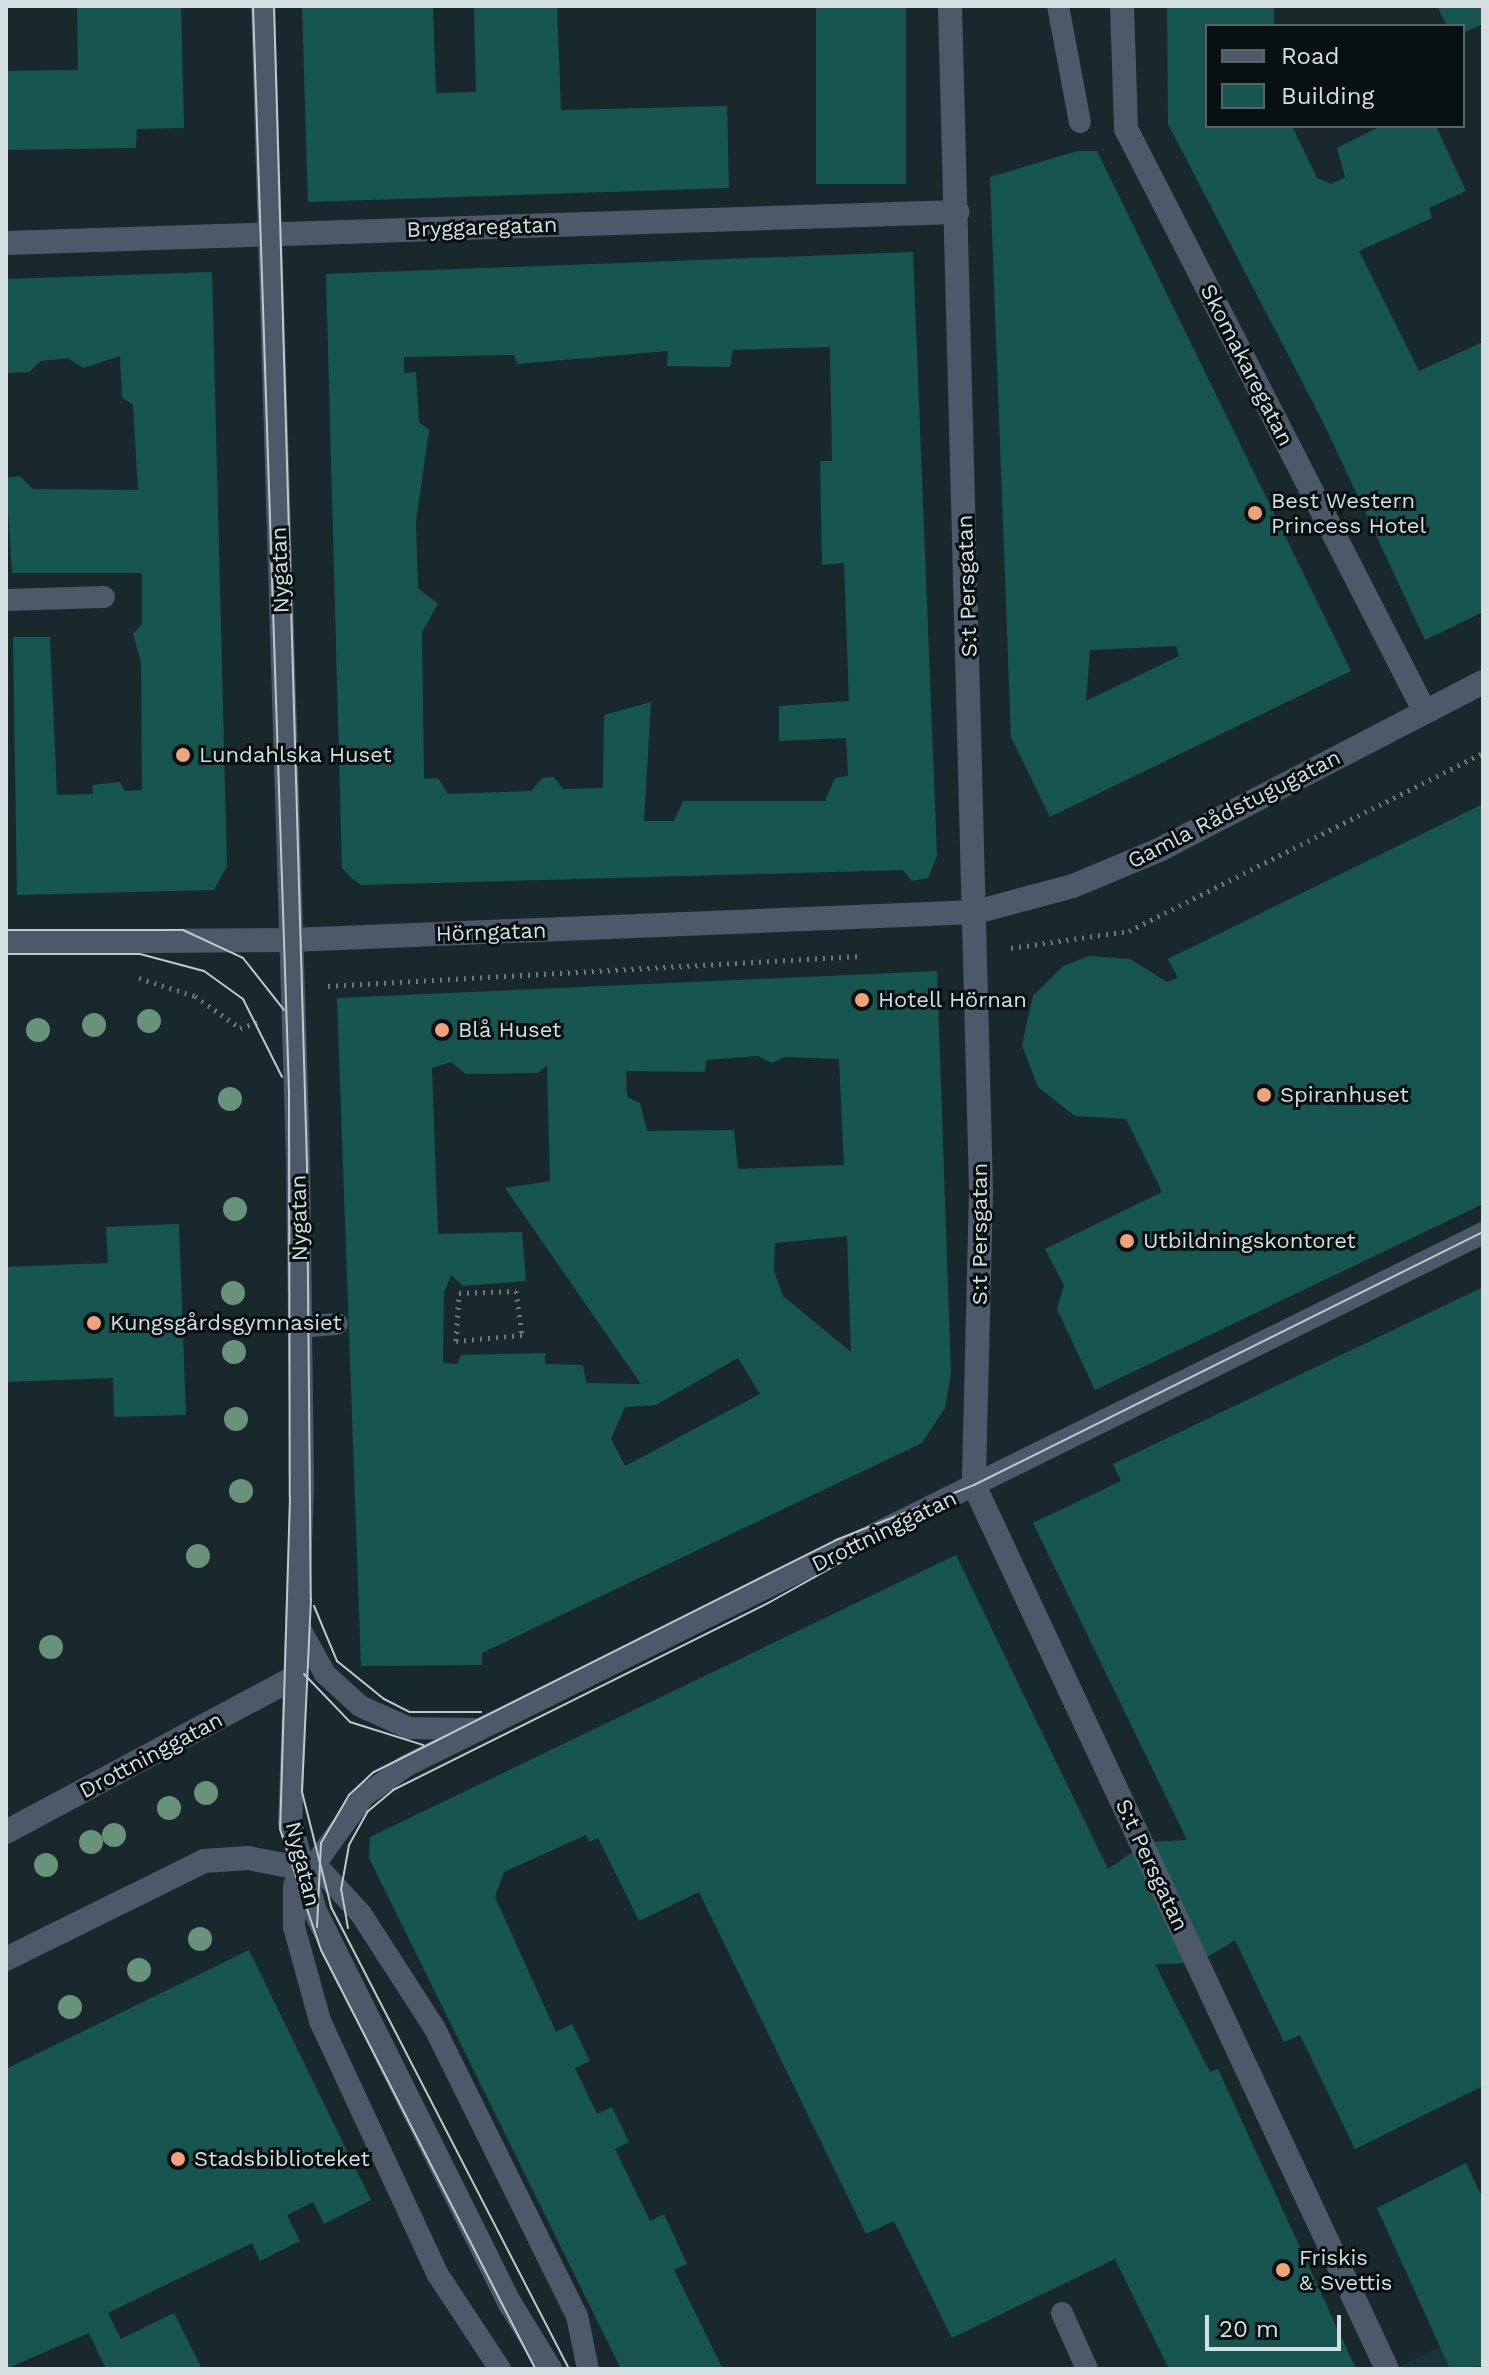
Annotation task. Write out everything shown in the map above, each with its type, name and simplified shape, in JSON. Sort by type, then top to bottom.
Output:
[{"type":"street","name":"Nygatan","points":[[263,6],[295,1006],[300,1327],[298,1625],[289,1781],[308,1866],[459,2205],[550,2369]]},
{"type":"street","name":"S:t Persgatan","points":[[950,6],[976,912],[982,1250],[974,1486],[1387,2369]]},
{"type":"street","name":"Skomakaregatan","points":[[1122,6],[1126,129],[1425,712]]},
{"type":"street","name":"Bryggaregatan","points":[[6,243],[957,212]]},
{"type":"street","name":"Gamla Rådstugugatan","points":[[976,912],[1073,886],[1159,850],[1483,682]]},
{"type":"street","name":"Hörngatan","points":[[6,942],[292,940],[976,912]]},
{"type":"street","name":"Drottninggatan","points":[[6,1832],[295,1677]]},
{"type":"street","points":[[6,1959],[204,1861],[248,1858],[308,1866]]},
{"type":"lane","points":[[1058,6],[1080,122]]},
{"type":"lane","points":[[6,600],[104,597]]},
{"type":"lane","name":"Drottninggatan","points":[[308,1866],[379,1782],[1483,1233]]},
{"type":"lane","points":[[300,1327],[337,1324]]},
{"type":"lane","points":[[298,1625],[325,1674],[360,1706],[409,1728],[483,1729]]},
{"type":"lane","points":[[308,1866],[294,1927],[320,2021],[438,2275],[500,2369]]},
{"type":"lane","name":"Nygatan","points":[[308,1866],[361,1914],[435,2029],[577,2316],[588,2369]]},
{"type":"lane","points":[[1062,2313],[1087,2369]]},
{"type":"path","points":[[976,951],[1129,931],[1483,753]]},
{"type":"path","points":[[123,978],[195,996],[240,1028],[295,1006],[323,986],[876,955]]},
{"type":"path","points":[[516,1291],[522,1335],[456,1341],[455,1316],[459,1293],[516,1291]]},
{"type":"shaded area","points":[[1440,2347],[1450,2369],[1394,2369]]},
{"type":"building","points":[[77,6],[181,6],[184,128],[137,129],[136,148],[6,150],[6,71],[78,70]]},
{"type":"building","points":[[302,6],[433,6],[436,93],[476,92],[474,6],[557,6],[561,110],[727,106],[729,188],[308,202]]},
{"type":"building","points":[[816,6],[906,6],[906,184],[816,184]]},
{"type":"building","points":[[1167,6],[1274,6],[1274,24],[1205,24],[1205,128],[1293,128],[1317,178],[1331,184],[1345,177],[1337,148],[1377,128],[1437,128],[1466,191],[1429,208],[1432,218],[1359,251],[1419,371],[1483,342],[1483,612],[1425,640],[1323,422],[1168,124]]},
{"type":"building","points":[[1437,6],[1483,6],[1483,24],[1465,32],[1465,24],[1446,24]]},
{"type":"building","points":[[1077,151],[1097,151],[1351,671],[1050,817],[1011,737],[990,177]],"holes":[[[1176,646],[1179,656],[1086,701],[1090,650]]]},
{"type":"building","points":[[913,252],[937,856],[928,878],[912,881],[903,870],[361,885],[350,877],[342,868],[326,274]],"holes":[[[830,347],[832,461],[820,461],[822,565],[844,563],[849,701],[779,706],[779,741],[846,738],[848,776],[835,778],[825,801],[683,801],[674,821],[644,821],[651,702],[604,715],[603,788],[563,789],[554,777],[542,778],[531,791],[448,794],[438,778],[424,779],[422,632],[438,604],[418,588],[416,522],[429,430],[419,422],[416,372],[404,373],[404,357],[514,355],[517,364],[668,351],[667,366],[730,367],[733,350]]]},
{"type":"building","points":[[212,272],[227,866],[214,890],[17,895],[13,637],[50,637],[57,795],[93,794],[92,785],[120,782],[125,791],[142,790],[141,662],[133,634],[142,624],[142,573],[12,573],[6,478],[20,476],[33,489],[138,490],[133,405],[122,397],[120,356],[83,368],[68,358],[41,361],[29,372],[6,373],[6,279]]},
{"type":"building","name":"Spiranhuset","points":[[1483,804],[1483,1204],[1095,1390],[1057,1309],[1064,1285],[1045,1249],[1162,1192],[1126,1119],[1075,1116],[1038,1087],[1022,1045],[1033,996],[1063,966],[1089,956],[1130,959],[1167,982],[1178,978],[1168,959]]},
{"type":"building","points":[[937,971],[951,1373],[945,1408],[922,1443],[482,1653],[482,1665],[361,1666],[337,998]],"holes":[[[758,1056],[772,1063],[784,1057],[839,1059],[844,1165],[738,1169],[734,1130],[647,1131],[640,1103],[627,1097],[626,1071],[705,1072],[706,1060]],[[451,1062],[466,1074],[538,1073],[547,1065],[550,1181],[505,1188],[641,1384],[586,1383],[583,1365],[545,1364],[545,1353],[461,1355],[457,1364],[443,1363],[444,1293],[451,1275],[463,1286],[526,1281],[522,1232],[438,1234],[432,1068]],[[847,1236],[851,1352],[783,1296],[774,1271],[775,1243]],[[738,1358],[760,1394],[625,1466],[611,1439],[625,1407],[656,1405]]]},
{"type":"building","name":"Kungsgårdsgymnasiet","points":[[179,1224],[186,1415],[114,1417],[113,1378],[6,1382],[6,1267],[108,1263],[106,1227]]},
{"type":"building","points":[[1483,1287],[1483,2086],[1355,2149],[1300,2035],[1284,2042],[1235,1940],[1198,1963],[1155,1964],[1210,2072],[1218,2069],[1356,2369],[1169,2369],[1115,2259],[952,2338],[894,2221],[866,2234],[699,1892],[639,1921],[598,1838],[589,1842],[586,1835],[504,1872],[495,1897],[556,2032],[572,2024],[590,2061],[575,2068],[597,2114],[612,2107],[629,2142],[615,2149],[650,2221],[664,2214],[687,2264],[674,2270],[723,2369],[621,2369],[369,1858],[370,1837],[956,1555],[1108,1869],[1147,1842],[1187,1840],[1033,1523],[1121,1481],[1113,1464]]},
{"type":"building","name":"Stadsbiblioteket","points":[[249,1950],[371,2200],[324,2224],[313,2202],[287,2215],[300,2241],[260,2261],[252,2243],[108,2313],[121,2339],[174,2313],[202,2369],[106,2369],[89,2333],[6,2369],[6,2069]]},
{"type":"building","points":[[1466,2163],[1483,2199],[1483,2366],[1450,2369],[1377,2208]]},
{"type":"tram line","points":[[253,6],[289,1091],[290,1497],[280,1829],[321,1950],[535,2369]]},
{"type":"tram line","points":[[274,6],[307,1168],[311,1599],[302,1792],[331,1907],[569,2369]]},
{"type":"tram line","points":[[6,930],[183,930],[243,958],[284,1010]]},
{"type":"tram line","points":[[6,954],[140,954],[204,971],[243,999],[282,1077]]},
{"type":"tram line","points":[[317,1927],[321,1843],[349,1795],[374,1772],[836,1540],[974,1485],[1483,1232]]},
{"type":"tram line","points":[[348,1928],[341,1890],[349,1845],[367,1812],[393,1790],[770,1602],[929,1513]]},
{"type":"tram line","points":[[314,1606],[337,1661],[384,1699],[410,1712],[481,1712]]},
{"type":"tram line","points":[[304,1674],[350,1722],[423,1745]]},
{"type":"place","name":"Best Western Princess Hotel","points":[[1255,513]]},
{"type":"place","name":"Lundahlska Huset","points":[[183,755]]},
{"type":"place","name":"Hotell Hörnan","points":[[862,1000]]},
{"type":"place","name":"Blå Huset","points":[[442,1030]]},
{"type":"place","name":"Spiranhuset","points":[[1264,1095]]},
{"type":"place","name":"Utbildningskontoret","points":[[1127,1241]]},
{"type":"place","name":"Kungsgårdsgymnasiet","points":[[94,1323]]},
{"type":"place","name":"Stadsbiblioteket","points":[[178,2159]]},
{"type":"place","name":"Friskis & Svettis","points":[[1283,2270]]}]
